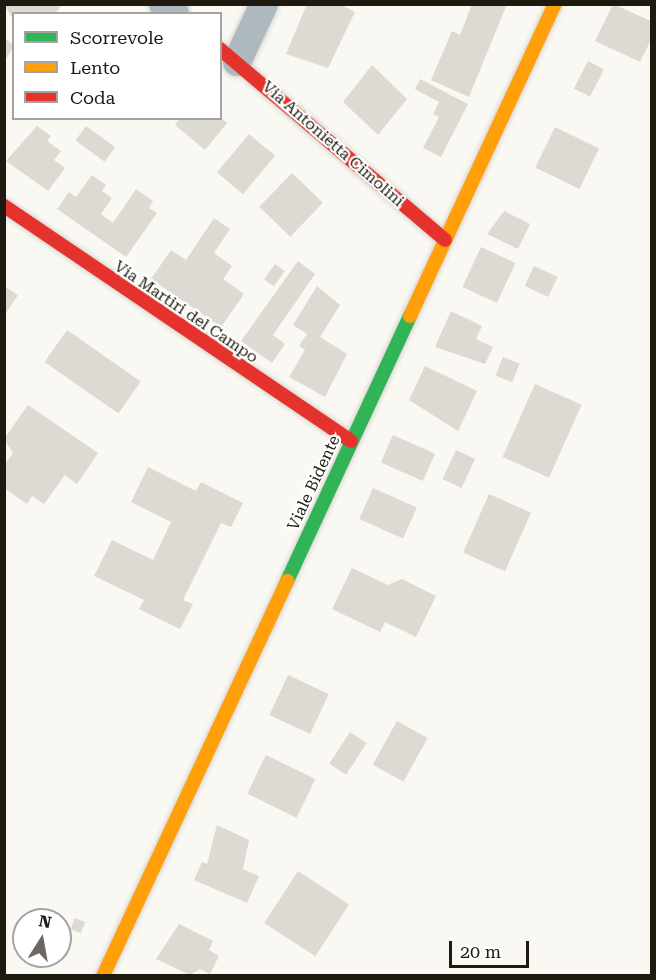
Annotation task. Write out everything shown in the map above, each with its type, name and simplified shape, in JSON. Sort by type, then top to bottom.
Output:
[{"type":"street","points":[[229,55],[264,4]]},
{"type":"street","name":"Viale Bidente","points":[[103,975],[555,4]]},
{"type":"street","name":"Via Antonietta Cimolini","points":[[229,55],[445,240]]},
{"type":"street","name":"Via Martiri del Campo","points":[[4,206],[351,441]]},
{"type":"building","points":[[4,4],[62,4],[56,12],[12,12],[12,18]]},
{"type":"building","points":[[307,4],[340,4],[355,12],[328,68],[286,54]]},
{"type":"building","points":[[472,4],[507,4],[469,97],[431,80],[452,31],[460,35]]},
{"type":"building","points":[[613,4],[651,21],[651,40],[640,62],[595,41]]},
{"type":"building","points":[[4,38],[12,44],[12,49],[4,63]]},
{"type":"building","points":[[588,61],[604,69],[590,97],[574,89]]},
{"type":"building","points":[[372,65],[407,99],[378,135],[343,102]]},
{"type":"building","points":[[420,79],[468,104],[441,157],[423,148],[439,117],[433,114],[439,102],[415,89]]},
{"type":"building","points":[[222,119],[227,123],[205,150],[175,125],[179,120]]},
{"type":"building","points":[[37,126],[51,136],[47,141],[61,151],[54,160],[65,168],[48,191],[6,161]]},
{"type":"building","points":[[86,126],[115,147],[105,162],[75,141]]},
{"type":"building","points":[[555,127],[599,148],[579,189],[535,167]]},
{"type":"building","points":[[249,134],[275,156],[243,194],[217,172]]},
{"type":"building","points":[[292,173],[323,203],[290,237],[259,207]]},
{"type":"building","points":[[92,175],[106,185],[102,191],[112,198],[101,214],[113,223],[136,189],[153,201],[149,208],[157,213],[126,257],[57,209],[69,192],[76,197]]},
{"type":"building","points":[[504,211],[530,224],[518,249],[487,234]]},
{"type":"building","points":[[214,218],[230,229],[214,253],[232,266],[223,279],[244,294],[221,327],[151,279],[171,250],[186,260]]},
{"type":"building","points":[[481,247],[515,263],[497,303],[462,287]]},
{"type":"building","points":[[298,261],[315,274],[273,335],[285,344],[272,363],[241,341]]},
{"type":"building","points":[[275,264],[285,271],[274,286],[264,280]]},
{"type":"building","points":[[534,266],[558,277],[548,297],[525,286]]},
{"type":"building","points":[[4,286],[18,295],[4,316]]},
{"type":"building","points":[[317,286],[340,305],[320,337],[347,354],[325,397],[289,377],[305,350],[299,346],[307,334],[293,325]]},
{"type":"building","points":[[451,311],[482,326],[476,339],[493,347],[485,364],[435,347]]},
{"type":"building","points":[[67,330],[141,382],[118,414],[45,362]]},
{"type":"building","points":[[503,357],[520,364],[512,382],[496,376]]},
{"type":"building","points":[[425,366],[477,391],[458,431],[409,400]]},
{"type":"building","points":[[535,384],[582,405],[549,478],[502,457]]},
{"type":"building","points":[[28,405],[98,453],[77,484],[65,475],[44,504],[32,496],[27,504],[4,488],[4,465],[13,453],[4,439]]},
{"type":"building","points":[[393,435],[435,454],[423,481],[381,462]]},
{"type":"building","points":[[456,450],[475,459],[462,488],[442,479]]},
{"type":"building","points":[[148,467],[196,491],[201,482],[243,503],[231,527],[221,523],[183,600],[193,604],[180,629],[139,609],[144,600],[94,576],[112,540],[153,560],[171,522],[131,502]]},
{"type":"building","points":[[373,488],[417,508],[403,539],[359,519]]},
{"type":"building","points":[[489,494],[531,513],[505,571],[463,552]]},
{"type":"building","points":[[352,568],[388,585],[402,579],[436,596],[416,637],[385,622],[380,632],[332,609]]},
{"type":"building","points":[[288,675],[329,694],[310,734],[269,715]]},
{"type":"building","points":[[397,721],[428,738],[403,782],[373,765]]},
{"type":"building","points":[[350,732],[367,743],[346,775],[329,764]]},
{"type":"building","points":[[266,755],[315,779],[297,818],[247,794]]},
{"type":"building","points":[[217,825],[249,840],[243,869],[259,876],[247,903],[194,880],[202,862],[207,864]]},
{"type":"building","points":[[298,871],[349,904],[315,956],[264,923]]},
{"type":"building","points":[[75,918],[85,922],[81,933],[72,930]]},
{"type":"building","points":[[179,924],[213,941],[209,950],[219,956],[210,974],[200,969],[190,975],[156,959]]},
{"type":"traffic: fast","points":[[287,581],[410,316]]},
{"type":"traffic: slow","points":[[410,316],[555,4]]},
{"type":"traffic: slow","points":[[103,976],[287,581]]},
{"type":"traffic: jam","points":[[222,51],[445,240]]},
{"type":"traffic: jam","points":[[4,206],[351,441]]}]
